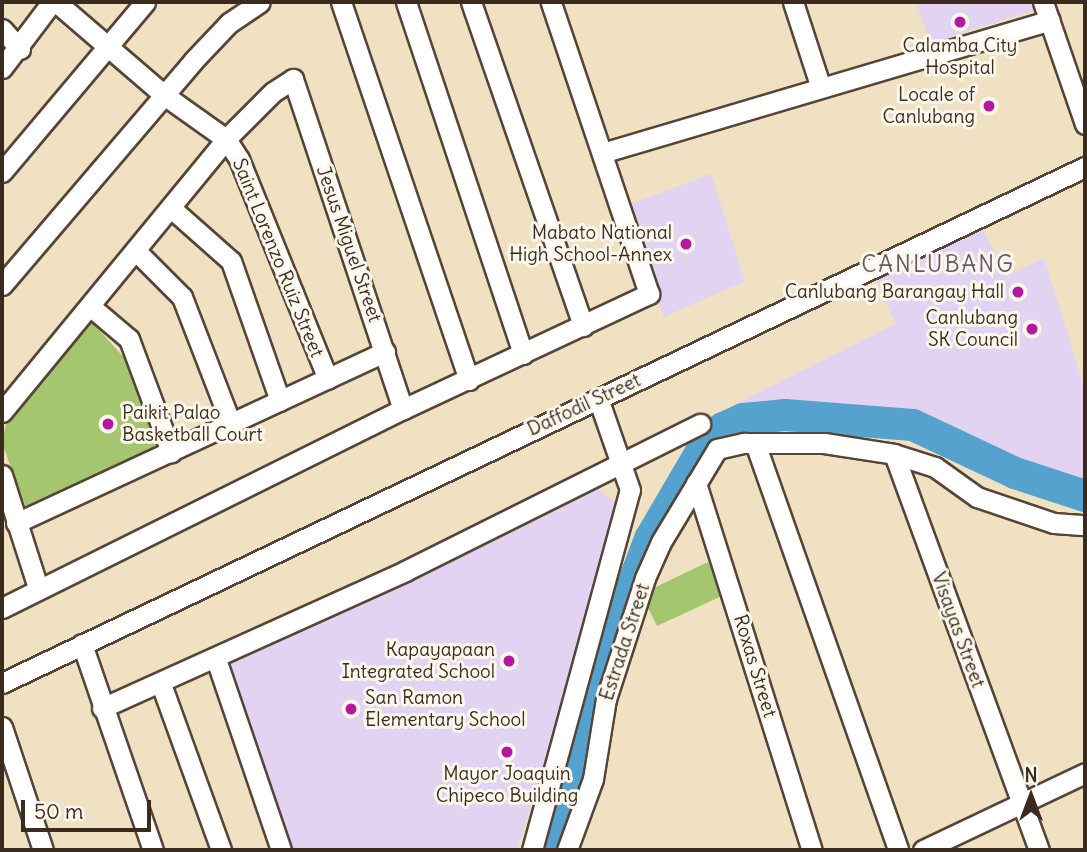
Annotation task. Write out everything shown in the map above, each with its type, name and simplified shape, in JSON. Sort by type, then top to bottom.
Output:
[{"type":"street","points":[[2,68],[20,49],[54,2],[164,95],[226,139],[2,412]]},
{"type":"street","points":[[2,172],[110,47],[145,2]]},
{"type":"street","points":[[341,2],[470,380]]},
{"type":"street","points":[[406,2],[523,354]]},
{"type":"street","points":[[471,2],[583,326]]},
{"type":"street","points":[[2,608],[403,409],[470,380],[649,294],[551,2]]},
{"type":"street","points":[[793,2],[821,88]]},
{"type":"street","points":[[2,285],[164,95],[251,7]]},
{"type":"street","points":[[602,153],[821,88],[1046,11],[1080,93],[1085,124]]},
{"type":"street","points":[[2,29],[20,49]]},
{"type":"street","name":"Jesus Miguel Street","points":[[226,139],[274,92],[293,79],[403,409]]},
{"type":"street","name":"Saint Lorenzo Ruiz Street","points":[[226,139],[239,159],[328,379]]},
{"type":"street","name":"Daffodil Street","points":[[2,683],[1085,167]]},
{"type":"street","points":[[171,208],[232,261],[280,401]]},
{"type":"street","points":[[136,251],[182,297],[231,424]]},
{"type":"street","points":[[90,306],[129,339],[171,452]]},
{"type":"street","points":[[16,523],[386,352]]},
{"type":"street","points":[[532,850],[630,490],[598,398]]},
{"type":"street","points":[[102,708],[161,684],[405,571],[700,424]]},
{"type":"street","points":[[755,443],[898,850]]},
{"type":"street","name":"Estrada Street","points":[[567,850],[593,779],[606,699],[621,644],[661,542],[717,449],[755,443],[824,443],[894,454],[935,467],[977,497],[1054,523],[1085,524]]},
{"type":"street","name":"Visayas Street","points":[[894,454],[1039,850]]},
{"type":"street","points":[[2,475],[38,588]]},
{"type":"street","name":"Roxas Street","points":[[696,483],[812,850]]},
{"type":"street","points":[[82,644],[153,850]]},
{"type":"street","points":[[216,659],[281,850]]},
{"type":"street","points":[[161,684],[222,850]]},
{"type":"street","points":[[2,727],[43,850]]},
{"type":"street","points":[[923,850],[1023,806],[1085,774]]},
{"type":"shaded area","name":"Calamba City Hospital","points":[[916,2],[1036,2],[1038,9],[930,43]]},
{"type":"shaded area","name":"Mabato National High School-Annex","points":[[711,174],[745,281],[664,317],[625,206]]},
{"type":"shaded area","points":[[981,225],[1006,276],[1044,258],[1085,390],[1085,490],[991,457],[924,419],[827,409],[738,416],[734,405],[896,324],[875,279]]},
{"type":"shaded area","name":"San Ramon Elementary School","points":[[598,489],[622,507],[517,850],[285,850],[220,665]]},
{"type":"green space","points":[[91,321],[127,361],[159,451],[26,508],[2,443],[6,424]]},
{"type":"green space","points":[[785,409],[924,419],[991,457],[1085,490],[1085,504],[990,473],[949,446],[917,436],[828,424],[740,427],[738,416]]},
{"type":"green space","points":[[708,562],[724,595],[657,626],[641,594]]},
{"type":"waterway","points":[[549,850],[579,770],[603,664],[650,539],[704,447],[723,428],[743,419],[785,415],[913,425],[1015,473],[1085,496]]},
{"type":"place","name":"Calamba City Hospital","points":[[960,22]]},
{"type":"place","name":"Locale of Canlubang","points":[[989,106]]},
{"type":"place","name":"Mabato National High School-Annex","points":[[686,244]]},
{"type":"place","name":"Canlubang Barangay Hall","points":[[1018,292]]},
{"type":"place","name":"Canlubang SK Council","points":[[1032,329]]},
{"type":"place","name":"Paikit Palao Basketball Court","points":[[108,424]]},
{"type":"place","name":"Kapayapaan Integrated School","points":[[509,661]]},
{"type":"place","name":"San Ramon Elementary School","points":[[351,709]]},
{"type":"place","name":"Mayor Joaquin Chipeco Building","points":[[507,752]]},
{"type":"district","name":"CANLUBANG","points":[[938,264]]}]
